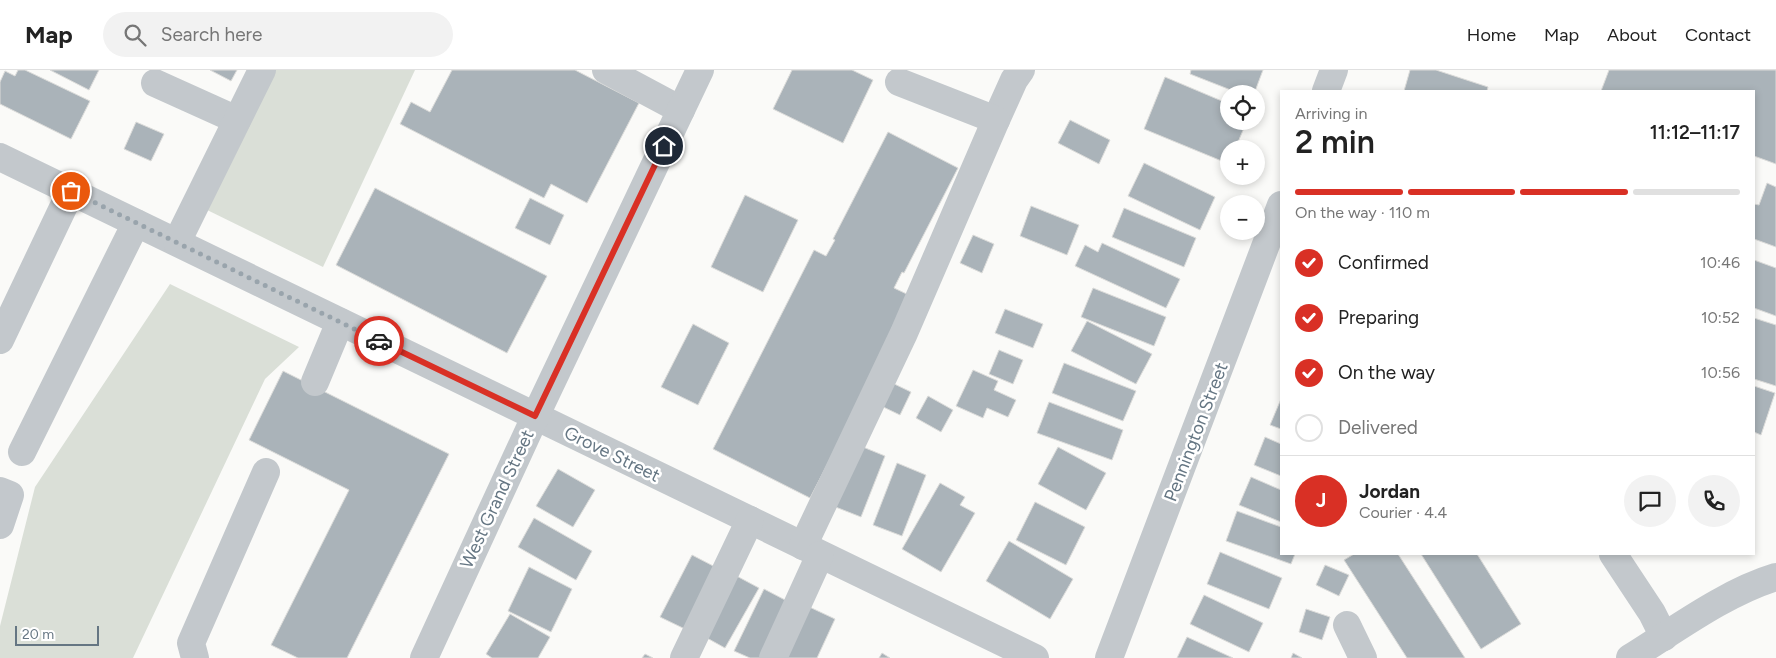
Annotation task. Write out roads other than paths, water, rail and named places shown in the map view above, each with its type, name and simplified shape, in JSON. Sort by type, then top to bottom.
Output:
[{"type":"street","points":[[177,242],[262,70]]},
{"type":"street","points":[[606,70],[681,110]]},
{"type":"street","name":"West Grand Street","points":[[424,658],[535,416],[700,70]]},
{"type":"street","points":[[773,658],[811,550],[996,120],[1020,70]]},
{"type":"street","points":[[1326,90],[1334,70]]},
{"type":"street","points":[[899,82],[996,120]]},
{"type":"street","points":[[155,83],[237,120]]},
{"type":"street","name":"Grove Street","points":[[0,156],[1035,658]]},
{"type":"street","points":[[0,340],[71,191]]},
{"type":"street","name":"Pennington Street","points":[[1109,658],[1117,642],[1280,209]]},
{"type":"street","points":[[22,452],[136,223]]},
{"type":"street","points":[[315,382],[340,322]]},
{"type":"street","points":[[195,658],[191,643],[266,472]]},
{"type":"street","points":[[0,491],[10,495],[0,525]]},
{"type":"street","points":[[684,658],[750,520]]},
{"type":"street","points":[[1614,555],[1652,613],[1664,637]]},
{"type":"street","points":[[1630,658],[1732,595],[1754,583],[1776,577]]},
{"type":"street","points":[[1347,626],[1363,658]]}]
